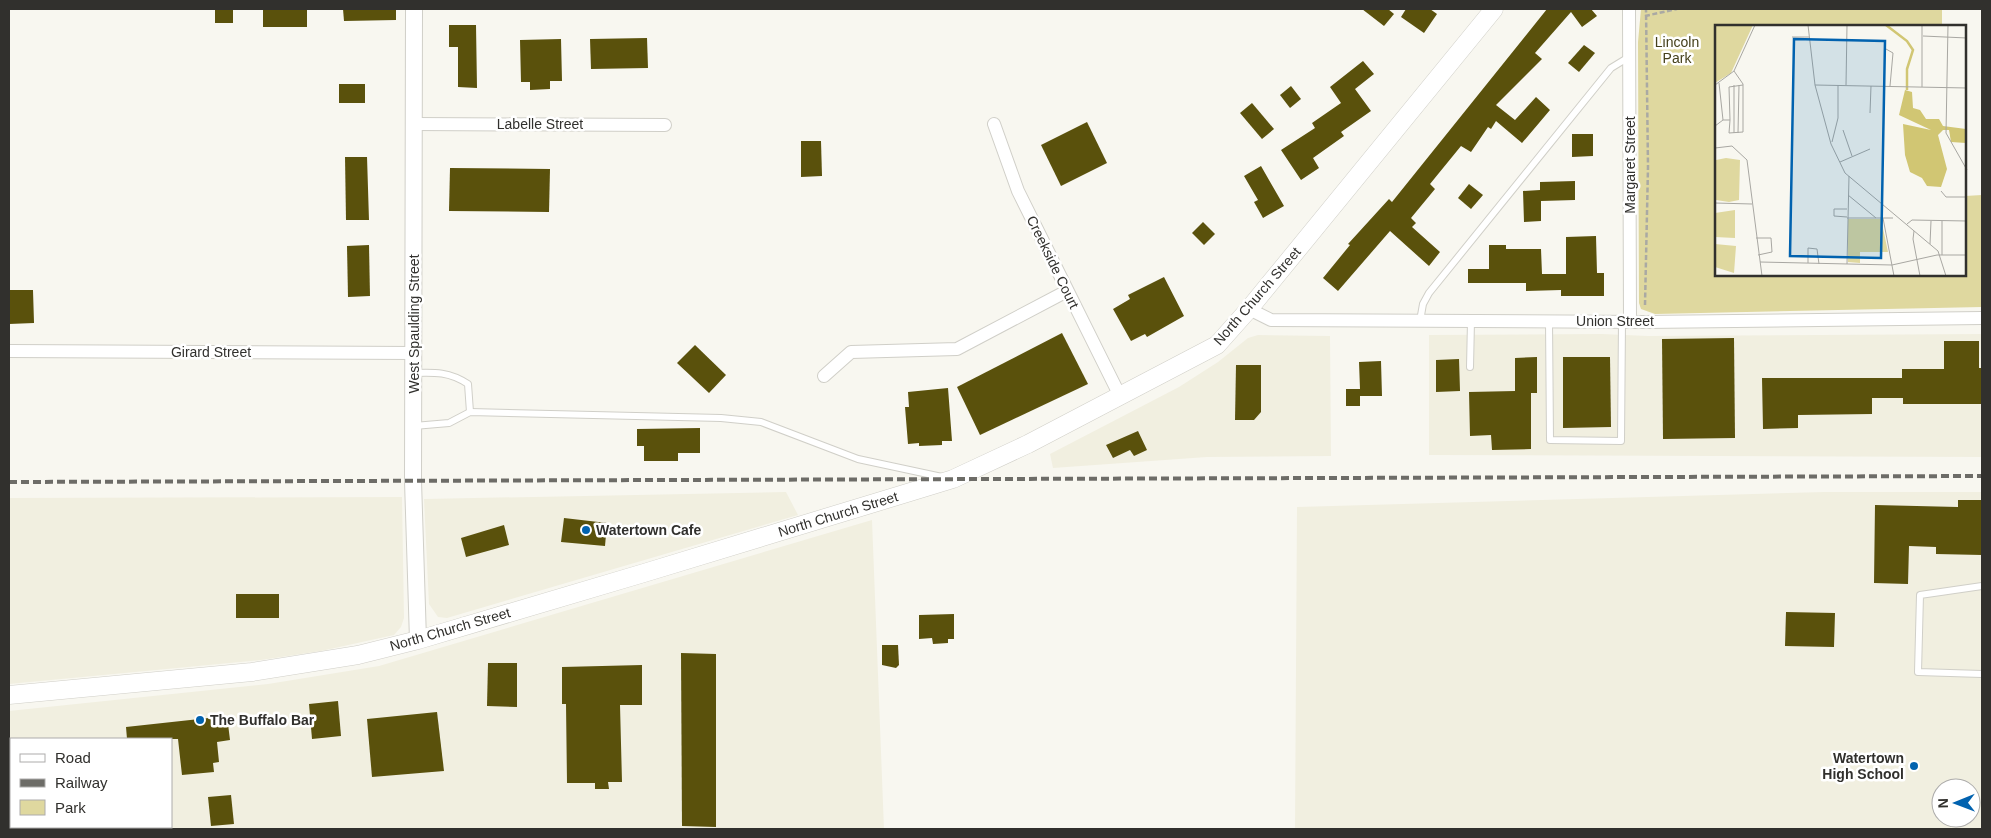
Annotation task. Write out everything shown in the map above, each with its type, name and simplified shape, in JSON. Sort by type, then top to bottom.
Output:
[{"type":"main road","name":"North Church Street","points":[[9,695],[294,666],[358,655],[418,640],[953,479],[1028,444],[1216,345],[1249,309],[1494,9]]},
{"type":"street","name":"West Spaulding Street","points":[[414,9],[413,426],[418,640]]},
{"type":"street","name":"Margaret Street","points":[[1626,321],[1629,9]]},
{"type":"street","name":"Labelle Street","points":[[415,124],[665,125]]},
{"type":"street","name":"Creekside Court","points":[[994,124],[1018,191],[1120,396]]},
{"type":"street","points":[[824,376],[851,352],[957,349],[1068,291]]},
{"type":"street","name":"Union Street","points":[[1249,309],[1271,320],[1645,322],[1982,318]]},
{"type":"street","name":"Girard Street","points":[[9,352],[414,353]]},
{"type":"lane","points":[[1420,321],[1423,304],[1430,293],[1611,68],[1629,57]]},
{"type":"lane","points":[[1470,367],[1471,321]]},
{"type":"lane","points":[[1549,321],[1550,440],[1621,441],[1626,321]]},
{"type":"lane","points":[[414,373],[442,372],[459,378],[468,384],[470,412]]},
{"type":"lane","points":[[413,426],[449,423],[470,412],[721,418],[761,422],[858,459],[953,479]]},
{"type":"lane","points":[[1982,586],[1920,595],[1918,672],[1982,674]]},
{"type":"path","points":[[1645,322],[1648,167],[1646,9]]},
{"type":"path","points":[[1645,16],[1677,9]]},
{"type":"shaded area","points":[[1602,334],[1648,336],[1982,334],[1982,457],[1429,455],[1429,335]]},
{"type":"shaded area","points":[[1258,335],[1330,336],[1331,456],[1207,457],[1053,468],[1050,454],[1179,387],[1218,362],[1248,338]]},
{"type":"shaded area","points":[[786,492],[798,515],[447,618],[438,617],[429,604],[424,499]]},
{"type":"shaded area","points":[[1824,492],[1982,492],[1982,829],[1295,829],[1297,507]]},
{"type":"shaded area","points":[[402,497],[404,618],[401,627],[394,635],[321,651],[261,660],[9,684],[9,498]]},
{"type":"shaded area","points":[[872,520],[884,829],[9,829],[9,711],[268,684],[379,666]]},
{"type":"green space","name":"Lincoln Park","points":[[1641,9],[1942,9],[1942,25],[1715,25],[1715,276],[1966,276],[1966,196],[1982,195],[1982,307],[1655,314],[1641,309],[1639,303],[1638,42]]},
{"type":"building","points":[[215,9],[233,9],[233,23],[215,23]]},
{"type":"building","points":[[263,9],[307,9],[307,27],[263,27]]},
{"type":"building","points":[[343,9],[396,9],[396,20],[344,21]]},
{"type":"building","points":[[1362,9],[1388,9],[1394,14],[1384,26]]},
{"type":"building","points":[[1406,9],[1430,9],[1437,14],[1424,33],[1401,17]]},
{"type":"building","points":[[1547,9],[1591,9],[1597,16],[1582,27],[1571,12],[1535,53],[1542,59],[1496,105],[1515,120],[1536,97],[1550,110],[1522,143],[1496,121],[1491,129],[1488,127],[1471,152],[1461,146],[1430,184],[1435,189],[1411,218],[1416,223],[1412,227],[1440,252],[1429,266],[1390,231],[1338,291],[1323,278],[1350,245],[1348,244],[1389,199],[1392,202]]},
{"type":"building","points":[[449,25],[476,25],[477,88],[458,87],[458,47],[449,47]]},
{"type":"building","points":[[647,38],[648,68],[591,69],[590,39]]},
{"type":"building","points":[[561,39],[562,81],[550,81],[550,89],[530,90],[530,82],[521,82],[520,40]]},
{"type":"building","points":[[1584,45],[1595,53],[1579,72],[1568,63]]},
{"type":"building","points":[[1363,61],[1374,74],[1355,89],[1371,111],[1341,132],[1344,136],[1313,158],[1319,168],[1301,180],[1281,150],[1315,128],[1312,123],[1341,103],[1330,87]]},
{"type":"building","points":[[339,84],[365,84],[365,103],[339,103]]},
{"type":"building","points":[[1291,86],[1301,99],[1290,108],[1280,95]]},
{"type":"building","points":[[1252,103],[1274,129],[1262,139],[1240,113]]},
{"type":"building","points":[[1087,122],[1107,163],[1061,186],[1041,145]]},
{"type":"building","points":[[1572,134],[1593,134],[1593,156],[1572,157]]},
{"type":"building","points":[[801,141],[821,141],[822,176],[801,177]]},
{"type":"building","points":[[345,157],[367,157],[369,220],[346,220]]},
{"type":"building","points":[[1261,166],[1284,206],[1263,218],[1254,202],[1258,200],[1244,176]]},
{"type":"building","points":[[450,168],[550,169],[549,212],[449,211]]},
{"type":"building","points":[[1575,181],[1575,200],[1541,201],[1541,221],[1524,222],[1523,191],[1540,190],[1540,182]]},
{"type":"building","points":[[1469,184],[1483,195],[1471,209],[1458,198]]},
{"type":"building","points":[[1203,222],[1215,234],[1204,245],[1192,233]]},
{"type":"building","points":[[1596,236],[1597,273],[1604,273],[1604,296],[1561,296],[1561,290],[1526,291],[1526,283],[1468,283],[1468,269],[1489,269],[1489,245],[1506,245],[1506,249],[1541,249],[1542,274],[1566,274],[1566,237]]},
{"type":"building","points":[[369,245],[370,296],[348,297],[347,246]]},
{"type":"building","points":[[1164,277],[1184,316],[1147,337],[1145,334],[1131,341],[1113,309],[1130,299],[1128,295]]},
{"type":"building","points":[[9,290],[33,290],[34,323],[9,324]]},
{"type":"building","points":[[1062,333],[1088,384],[980,435],[957,387]]},
{"type":"building","points":[[1734,338],[1735,438],[1663,439],[1662,339]]},
{"type":"building","points":[[1944,341],[1979,341],[1979,368],[1982,368],[1982,404],[1903,404],[1903,398],[1872,398],[1872,414],[1798,415],[1798,428],[1763,429],[1762,378],[1902,378],[1902,369],[1944,369]]},
{"type":"building","points":[[695,345],[726,375],[709,393],[677,363]]},
{"type":"building","points":[[1537,357],[1537,393],[1531,393],[1531,449],[1492,450],[1491,435],[1470,436],[1469,392],[1515,391],[1515,358]]},
{"type":"building","points":[[1563,357],[1610,357],[1611,427],[1563,428]]},
{"type":"building","points":[[1459,359],[1460,391],[1436,392],[1436,360]]},
{"type":"building","points":[[1381,361],[1382,396],[1360,396],[1360,406],[1346,406],[1346,389],[1360,389],[1359,362]]},
{"type":"building","points":[[1236,365],[1261,365],[1261,412],[1254,420],[1235,420]]},
{"type":"building","points":[[948,388],[952,441],[942,441],[942,445],[919,446],[919,443],[908,444],[905,407],[909,407],[908,392]]},
{"type":"building","points":[[700,428],[700,453],[678,453],[678,461],[644,461],[644,446],[637,446],[637,429]]},
{"type":"building","points":[[1138,431],[1147,450],[1134,456],[1130,450],[1113,458],[1106,445]]},
{"type":"building","points":[[1958,500],[1982,500],[1982,555],[1936,554],[1936,547],[1909,546],[1908,584],[1874,583],[1875,505],[1958,507]]},
{"type":"building","points":[[564,518],[607,523],[605,546],[561,542]]},
{"type":"building","points":[[504,525],[509,545],[466,557],[461,538]]},
{"type":"building","points":[[236,594],[279,594],[279,618],[236,618]]},
{"type":"building","points":[[1786,612],[1835,613],[1834,647],[1785,646]]},
{"type":"building","points":[[954,614],[954,639],[948,639],[948,643],[933,644],[932,638],[919,639],[919,615]]},
{"type":"building","points":[[882,645],[898,645],[899,665],[896,668],[882,665]]},
{"type":"building","points":[[681,653],[716,654],[716,827],[682,826]]},
{"type":"building","points":[[488,663],[517,663],[517,707],[487,706]]},
{"type":"building","points":[[642,665],[642,705],[620,705],[622,782],[608,782],[609,789],[595,789],[595,783],[567,783],[566,704],[562,704],[562,667]]},
{"type":"building","points":[[338,701],[341,736],[312,739],[309,704]]},
{"type":"building","points":[[437,712],[444,771],[372,777],[367,719]]},
{"type":"building","points":[[227,716],[230,740],[217,742],[219,762],[213,763],[214,772],[182,775],[178,739],[127,738],[126,727]]},
{"type":"building","points":[[231,795],[234,824],[211,826],[208,797]]},
{"type":"railway","points":[[9,482],[1982,476]]},
{"type":"place","name":"Watertown Cafe","points":[[586,530]]},
{"type":"place","name":"The Buffalo Bar","points":[[200,720]]},
{"type":"place","name":"Watertown High School","points":[[1914,766]]}]
